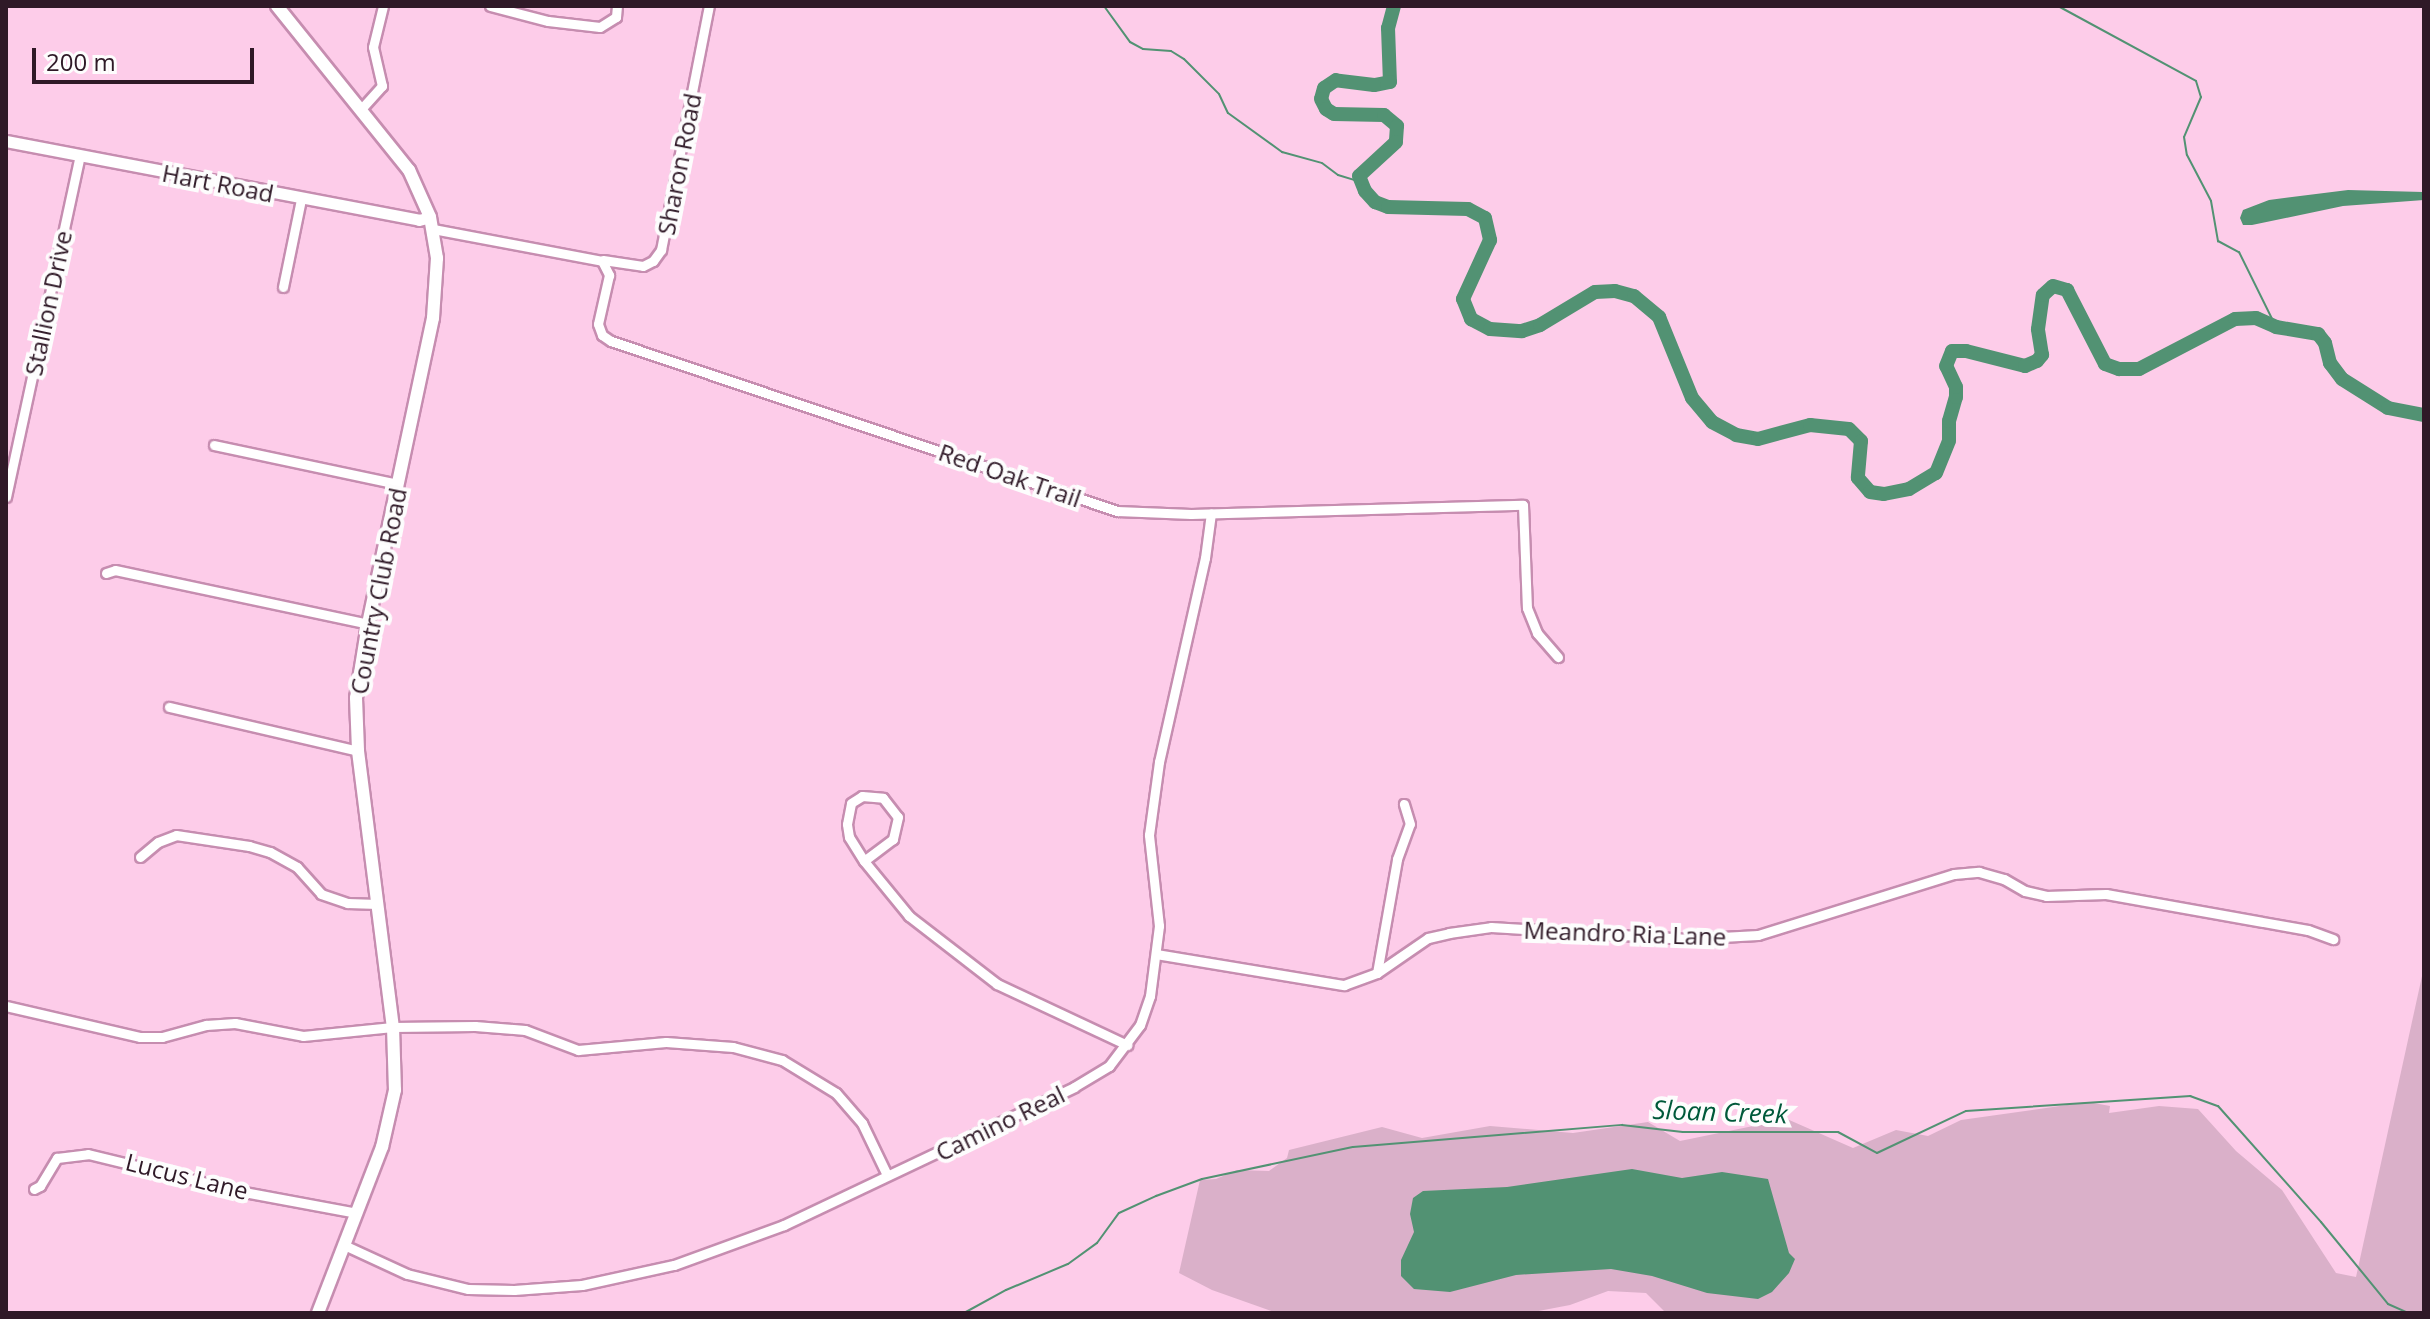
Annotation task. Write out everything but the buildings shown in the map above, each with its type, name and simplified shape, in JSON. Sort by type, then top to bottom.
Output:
[{"type":"main road","name":"Country Club Road","points":[[277,6],[409,170],[432,223],[438,270],[433,318],[368,624],[356,698],[358,751],[393,1027],[395,1090],[391,1116],[318,1313]]},
{"type":"street","points":[[362,108],[382,86],[373,47],[383,6]]},
{"type":"street","points":[[490,6],[548,21],[600,27],[616,17],[617,6]]},
{"type":"street","name":"Sharon Road","points":[[595,259],[643,266],[653,261],[661,250],[709,6]]},
{"type":"street","name":"Hart Road","points":[[6,141],[432,223]]},
{"type":"street","name":"Stallion Drive","points":[[6,497],[80,156]]},
{"type":"street","points":[[283,287],[301,199]]},
{"type":"street","points":[[432,223],[595,259]]},
{"type":"street","name":"Red Oak Trail","points":[[595,259],[605,263],[609,271],[598,324],[602,335],[611,341],[1117,511],[1211,513],[1523,505],[1527,608],[1537,633],[1558,657]]},
{"type":"street","points":[[214,445],[398,484]]},
{"type":"street","name":"Camino Real","points":[[344,1245],[407,1274],[468,1289],[514,1290],[582,1285],[674,1265],[784,1225],[1074,1087],[1109,1066],[1127,1045],[1144,1016],[1156,954],[1159,926],[1149,835],[1159,762],[1205,558],[1211,513]]},
{"type":"street","points":[[106,573],[115,570],[368,624]]},
{"type":"street","points":[[169,707],[358,751]]},
{"type":"street","points":[[864,861],[889,843],[898,828],[895,810],[883,798],[862,796],[851,803],[847,813],[849,837],[864,861],[909,916],[997,984],[1127,1045]]},
{"type":"street","points":[[1377,973],[1397,859],[1410,824],[1404,804]]},
{"type":"street","points":[[140,857],[158,842],[176,835],[249,846],[270,852],[297,867],[321,894],[347,903],[378,904]]},
{"type":"street","name":"Meandro Ria Lane","points":[[1156,954],[1337,985],[1377,973],[1428,938],[1466,930],[1491,927],[1685,939],[1758,935],[1954,874],[1979,872],[2046,896],[2106,894],[2308,930],[2333,939]]},
{"type":"street","points":[[6,1006],[140,1037],[162,1037],[206,1025],[235,1023],[303,1036],[393,1027],[511,1027],[578,1050],[692,1042],[762,1053],[816,1078],[843,1100],[862,1123],[887,1175]]},
{"type":"street","name":"Lucus Lane","points":[[34,1189],[40,1186],[57,1158],[88,1154],[176,1173],[218,1186],[357,1213]]},
{"type":"shaded area","points":[[2348,190],[2423,192],[2424,200],[2343,206],[2252,225],[2243,225],[2240,218],[2243,210],[2269,200]]},
{"type":"shaded area","points":[[2424,967],[2424,1313],[1666,1313],[1646,1293],[1608,1291],[1570,1305],[1528,1313],[1277,1313],[1212,1290],[1179,1273],[1200,1180],[1216,1179],[1237,1170],[1269,1171],[1287,1158],[1289,1150],[1382,1127],[1422,1138],[1490,1126],[1573,1133],[1648,1122],[1680,1141],[1787,1119],[1853,1148],[1896,1130],[1928,1136],[1961,1120],[2088,1102],[2110,1106],[2109,1113],[2159,1106],[2198,1109],[2236,1151],[2282,1190],[2336,1273],[2356,1277]]},
{"type":"shaded area","points":[[1632,1169],[1682,1178],[1722,1172],[1768,1179],[1789,1253],[1795,1259],[1789,1273],[1772,1292],[1758,1299],[1707,1293],[1652,1276],[1611,1269],[1516,1275],[1450,1292],[1414,1289],[1401,1276],[1401,1260],[1414,1232],[1410,1214],[1413,1198],[1423,1191],[1507,1187]]},
{"type":"waterway","points":[[1104,6],[1130,42],[1143,49],[1171,51],[1184,59],[1219,94],[1228,113],[1282,152],[1322,163],[1338,175],[1358,181]]},
{"type":"waterway","points":[[1394,6],[1388,28],[1390,82],[1374,85],[1336,80],[1324,88],[1321,99],[1326,109],[1334,114],[1384,115],[1397,126],[1396,142],[1359,176],[1365,191],[1375,202],[1388,207],[1468,209],[1485,218],[1490,240],[1463,299],[1471,319],[1490,329],[1522,331],[1540,325],[1595,292],[1615,291],[1634,296],[1659,317],[1692,398],[1712,422],[1736,435],[1758,439],[1810,425],[1849,429],[1861,441],[1858,478],[1870,492],[1884,494],[1909,489],[1936,473],[1949,440],[1949,421],[1956,397],[1956,387],[1946,366],[1952,351],[1966,351],[2025,366],[2037,361],[2042,355],[2038,329],[2043,295],[2053,286],[2067,290],[2105,364],[2119,369],[2139,369],[2235,319],[2256,318],[2276,327],[2318,334],[2325,343],[2330,363],[2342,379],[2388,408],[2424,415]]},
{"type":"waterway","points":[[2058,6],[2196,81],[2201,97],[2184,137],[2187,155],[2211,201],[2218,241],[2239,252],[2276,327]]},
{"type":"waterway","name":"Sloan Creek","points":[[964,1313],[1006,1290],[1068,1264],[1097,1243],[1119,1213],[1156,1196],[1202,1179],[1353,1147],[1622,1125],[1683,1132],[1838,1132],[1877,1153],[1966,1111],[2190,1096],[2218,1106],[2321,1222],[2388,1304],[2408,1313]]}]
